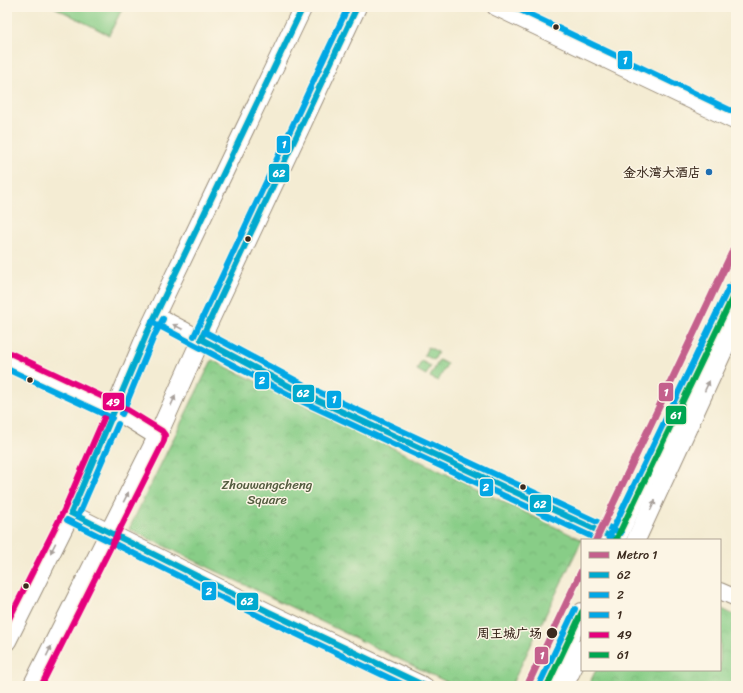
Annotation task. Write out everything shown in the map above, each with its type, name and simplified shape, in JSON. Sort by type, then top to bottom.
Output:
[{"type":"main road","points":[[7,641],[71,513],[147,333],[303,7]]},
{"type":"main road","points":[[32,686],[157,437],[201,339],[357,7]]},
{"type":"main road","points":[[495,7],[736,122]]},
{"type":"main road","points":[[510,7],[736,115]]},
{"type":"main road","points":[[617,539],[736,290]]},
{"type":"main road","points":[[156,315],[302,393],[615,539]]},
{"type":"main road","points":[[636,539],[736,323]]},
{"type":"main road","points":[[7,360],[113,416],[157,437]]},
{"type":"main road","points":[[7,371],[113,416]]},
{"type":"main road","points":[[71,513],[269,612],[425,686]]},
{"type":"main road","points":[[721,590],[736,598]]},
{"type":"main road","points":[[547,686],[581,614]]},
{"type":"main road","points":[[564,686],[581,651]]},
{"type":"green space","points":[[54,7],[123,7],[109,35]]},
{"type":"green space","points":[[428,347],[438,352],[434,360],[424,355]]},
{"type":"green space","name":"Zhouwangcheng Square","points":[[212,360],[581,540],[581,542],[511,686],[455,686],[129,529]]},
{"type":"green space","points":[[439,360],[447,364],[438,381],[430,377]]},
{"type":"green space","points":[[421,361],[431,366],[426,375],[417,370]]},
{"type":"green space","points":[[721,608],[736,616],[736,686],[588,686],[596,671],[721,671]]},
{"type":"metro line","name":"1","points":[[596,539],[736,244]]},
{"type":"metro line","name":"1","points":[[527,686],[581,572]]},
{"type":"transit line","name":"62","points":[[71,513],[147,333],[303,7]]},
{"type":"transit line","name":"1","points":[[194,336],[348,7]]},
{"type":"transit line","name":"62","points":[[201,339],[357,7]]},
{"type":"transit line","name":"1","points":[[514,7],[736,113]]},
{"type":"transit line","name":"1","points":[[609,537],[729,287]]},
{"type":"transit line","name":"61","points":[[616,539],[736,290]]},
{"type":"transit line","name":"2","points":[[122,414],[154,336],[163,319]]},
{"type":"transit line","name":"2","points":[[152,322],[299,400],[597,539]]},
{"type":"transit line","name":"1","points":[[205,332],[306,386],[621,533]]},
{"type":"transit line","name":"62","points":[[201,339],[302,393],[616,539]]},
{"type":"transit line","name":"49","points":[[10,353],[118,404],[162,431],[165,435],[164,441],[41,686]]},
{"type":"transit line","name":"2","points":[[7,369],[112,418]]},
{"type":"transit line","name":"49","points":[[7,623],[64,510],[104,418]]},
{"type":"transit line","name":"2","points":[[78,516],[118,424]]},
{"type":"transit line","name":"62","points":[[71,513],[269,612],[425,686]]},
{"type":"transit line","name":"2","points":[[67,520],[265,619],[406,686]]},
{"type":"transit line","name":"1","points":[[540,683],[575,609]]},
{"type":"transit line","name":"61","points":[[547,686],[581,614]]},
{"type":"place","name":"金水湾大酒店","points":[[709,172]]},
{"type":"place","name":"周王城广场","points":[[552,633]]}]
